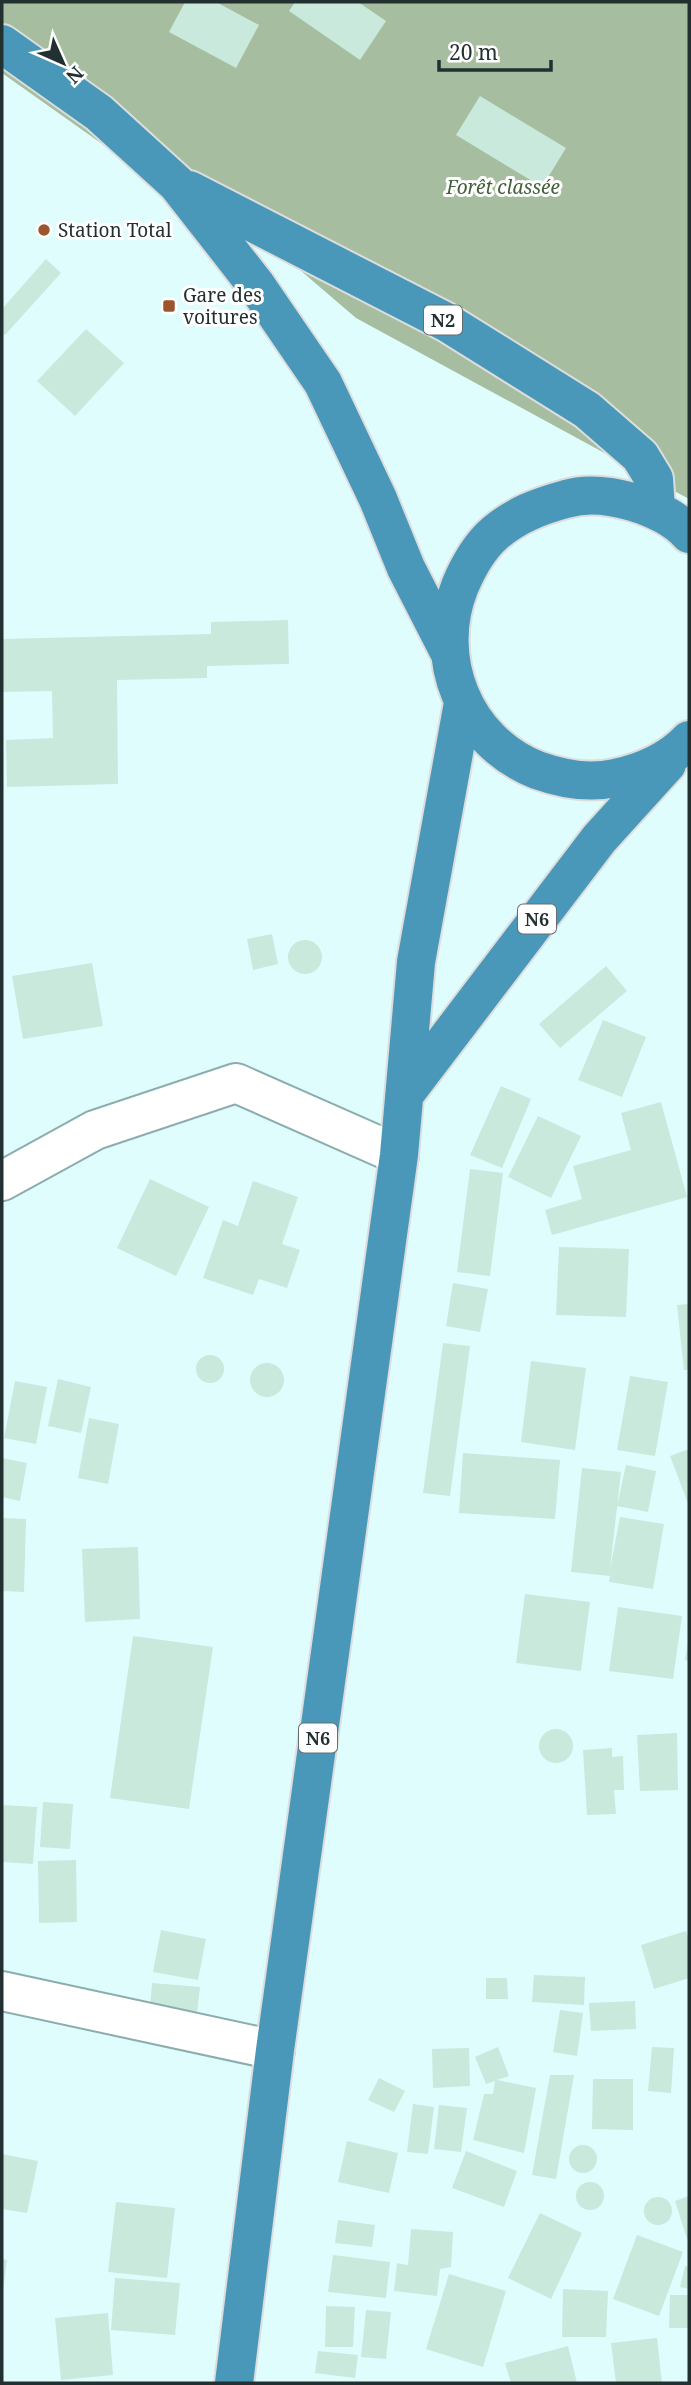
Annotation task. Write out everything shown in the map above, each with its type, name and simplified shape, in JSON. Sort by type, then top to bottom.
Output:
[{"type":"highway","name":"N2","points":[[2,44],[99,113],[177,184],[256,285],[323,383],[378,499],[406,568],[448,650]]},
{"type":"highway","name":"N2","points":[[177,184],[446,322],[587,410],[640,456],[680,526]]},
{"type":"highway","points":[[680,526],[615,497],[572,497],[531,509],[494,533],[468,567],[452,607],[448,650],[453,678],[463,703],[487,738],[520,763],[559,778],[601,781],[641,772],[685,748]]},
{"type":"highway","name":"N6","points":[[234,2383],[275,2050],[399,1155],[416,962],[463,703]]},
{"type":"highway","name":"N6","points":[[405,1094],[598,839],[685,748]]},
{"type":"street","points":[[2,1181],[95,1130],[236,1083],[399,1155]]},
{"type":"street","points":[[2,1991],[275,2050]]},
{"type":"green space","name":"Forêt classée","points":[[2,2],[689,2],[689,499],[356,318],[216,198],[136,168],[2,73]]},
{"type":"building","points":[[185,2],[216,2],[259,25],[236,68],[169,32]]},
{"type":"building","points":[[295,2],[358,2],[386,21],[360,60],[289,11]]},
{"type":"building","points":[[480,96],[566,148],[542,187],[456,135]]},
{"type":"building","points":[[46,259],[61,273],[5,335],[2,333],[2,309]]},
{"type":"building","points":[[86,329],[124,363],[75,416],[37,381]]},
{"type":"building","points":[[288,620],[289,664],[207,666],[207,678],[117,680],[118,784],[7,787],[6,740],[53,738],[52,691],[2,692],[2,639],[211,634],[211,622]]},
{"type":"building","points":[[272,934],[278,964],[253,970],[247,939]]},
{"type":"building","points":[[305,940],[317,945],[322,957],[317,969],[305,974],[293,969],[288,957],[293,945]]},
{"type":"building","points":[[92,963],[103,1026],[23,1039],[12,976]]},
{"type":"building","points":[[606,966],[627,991],[560,1048],[539,1024]]},
{"type":"building","points":[[603,1020],[646,1037],[622,1097],[578,1080]]},
{"type":"building","points":[[501,1086],[531,1099],[502,1168],[470,1155]]},
{"type":"building","points":[[661,1102],[687,1197],[552,1235],[545,1210],[582,1199],[573,1166],[631,1150],[621,1113]]},
{"type":"building","points":[[538,1116],[581,1136],[551,1198],[508,1177]]},
{"type":"building","points":[[470,1169],[503,1173],[490,1276],[457,1272]]},
{"type":"building","points":[[150,1179],[209,1207],[176,1276],[117,1248]]},
{"type":"building","points":[[253,1181],[298,1197],[282,1244],[300,1250],[287,1288],[259,1279],[253,1295],[203,1278],[223,1220],[238,1226]]},
{"type":"building","points":[[559,1247],[629,1249],[626,1317],[556,1315]]},
{"type":"building","points":[[453,1283],[488,1289],[480,1332],[446,1326]]},
{"type":"building","points":[[689,1304],[689,1370],[684,1370],[677,1305]]},
{"type":"building","points":[[443,1343],[470,1346],[450,1496],[423,1493]]},
{"type":"building","points":[[210,1355],[220,1359],[224,1369],[220,1379],[210,1383],[200,1379],[196,1369],[200,1359]]},
{"type":"building","points":[[531,1361],[586,1368],[575,1450],[521,1442]]},
{"type":"building","points":[[267,1363],[279,1368],[284,1380],[279,1392],[267,1397],[255,1392],[250,1380],[255,1368]]},
{"type":"building","points":[[630,1376],[668,1382],[655,1456],[617,1450]]},
{"type":"building","points":[[58,1379],[91,1387],[81,1433],[48,1426]]},
{"type":"building","points":[[15,1381],[47,1387],[36,1444],[4,1438]]},
{"type":"building","points":[[89,1418],[119,1424],[108,1484],[78,1478]]},
{"type":"building","points":[[689,1449],[689,1506],[670,1456]]},
{"type":"building","points":[[463,1453],[560,1460],[555,1519],[459,1513]]},
{"type":"building","points":[[2,1458],[27,1463],[20,1501],[2,1497]]},
{"type":"building","points":[[626,1465],[656,1471],[648,1512],[617,1506]]},
{"type":"building","points":[[582,1468],[621,1472],[610,1569],[620,1517],[664,1524],[653,1589],[609,1582],[610,1576],[571,1572]]},
{"type":"building","points":[[2,1518],[26,1519],[24,1592],[2,1591]]},
{"type":"building","points":[[138,1547],[140,1619],[85,1622],[82,1549]]},
{"type":"building","points":[[525,1594],[590,1602],[581,1671],[516,1663]]},
{"type":"building","points":[[618,1607],[682,1616],[673,1679],[609,1671]]},
{"type":"building","points":[[133,1636],[213,1647],[189,1809],[110,1798]]},
{"type":"building","points":[[689,1643],[689,1661],[685,1660]]},
{"type":"building","points":[[556,1729],[568,1734],[573,1746],[568,1758],[556,1763],[544,1758],[539,1746],[544,1734]]},
{"type":"building","points":[[677,1733],[678,1790],[640,1791],[637,1735]]},
{"type":"building","points":[[612,1748],[612,1757],[623,1756],[624,1790],[614,1790],[616,1814],[587,1815],[583,1750]]},
{"type":"building","points":[[43,1802],[73,1804],[70,1849],[40,1847]]},
{"type":"building","points":[[2,1805],[37,1807],[33,1864],[2,1862]]},
{"type":"building","points":[[76,1860],[77,1922],[39,1923],[38,1861]]},
{"type":"building","points":[[161,1930],[206,1939],[198,1980],[153,1972]]},
{"type":"building","points":[[686,1931],[689,1940],[689,1978],[654,1989],[641,1945]]},
{"type":"building","points":[[534,1975],[585,1977],[584,2005],[532,2002]]},
{"type":"building","points":[[486,1978],[507,1978],[508,1999],[486,1999]]},
{"type":"building","points":[[152,1983],[200,1987],[197,2013],[150,2009]]},
{"type":"building","points":[[635,2001],[636,2029],[591,2031],[589,2003]]},
{"type":"building","points":[[560,2010],[583,2013],[577,2056],[553,2052]]},
{"type":"building","points":[[498,2047],[509,2076],[497,2080],[536,2088],[524,2153],[473,2140],[484,2094],[493,2094],[495,2081],[486,2084],[475,2057]]},
{"type":"building","points":[[652,2047],[674,2048],[671,2093],[648,2091]]},
{"type":"building","points":[[469,2048],[470,2086],[433,2088],[432,2049]]},
{"type":"building","points":[[550,2075],[574,2075],[556,2179],[532,2175]]},
{"type":"building","points":[[379,2078],[405,2091],[394,2112],[368,2100]]},
{"type":"building","points":[[593,2079],[633,2079],[633,2130],[592,2129]]},
{"type":"building","points":[[413,2104],[434,2107],[428,2154],[407,2152]]},
{"type":"building","points":[[439,2105],[467,2108],[461,2152],[434,2149]]},
{"type":"building","points":[[347,2141],[398,2153],[389,2193],[338,2182]]},
{"type":"building","points":[[583,2145],[593,2149],[597,2159],[593,2169],[583,2173],[573,2169],[569,2159],[573,2149]]},
{"type":"building","points":[[466,2151],[517,2171],[504,2207],[452,2188]]},
{"type":"building","points":[[2,2154],[38,2161],[27,2213],[2,2209]]},
{"type":"building","points":[[590,2182],[600,2186],[604,2196],[600,2206],[590,2210],[580,2206],[576,2196],[580,2186]]},
{"type":"building","points":[[689,2196],[689,2245],[675,2201]]},
{"type":"building","points":[[658,2197],[668,2201],[672,2211],[668,2221],[658,2225],[648,2221],[644,2211],[648,2201]]},
{"type":"building","points":[[116,2202],[175,2208],[167,2278],[108,2272]]},
{"type":"building","points":[[540,2213],[582,2233],[551,2299],[508,2278]]},
{"type":"building","points":[[338,2220],[375,2225],[372,2247],[335,2243]]},
{"type":"building","points":[[411,2229],[453,2232],[451,2267],[440,2269],[437,2296],[394,2291],[397,2263],[408,2265]]},
{"type":"building","points":[[637,2235],[683,2252],[659,2316],[613,2299]]},
{"type":"building","points":[[333,2255],[390,2262],[386,2298],[328,2292]]},
{"type":"building","points":[[2,2259],[7,2260],[3,2290],[2,2290]]},
{"type":"building","points":[[685,2266],[689,2267],[689,2289],[680,2287]]},
{"type":"building","points":[[449,2274],[506,2291],[483,2367],[426,2349]]},
{"type":"building","points":[[115,2278],[180,2283],[175,2335],[111,2330]]},
{"type":"building","points":[[563,2289],[608,2291],[606,2337],[562,2337]]},
{"type":"building","points":[[670,2295],[689,2295],[689,2328],[669,2328]]},
{"type":"building","points":[[326,2306],[355,2307],[353,2347],[325,2347]]},
{"type":"building","points":[[366,2310],[391,2312],[386,2359],[361,2357]]},
{"type":"building","points":[[108,2313],[113,2375],[61,2380],[55,2318]]},
{"type":"building","points":[[657,2338],[662,2383],[616,2383],[611,2343]]},
{"type":"building","points":[[568,2346],[577,2383],[511,2383],[505,2363]]},
{"type":"building","points":[[318,2351],[358,2355],[355,2378],[315,2373]]},
{"type":"place","name":"Station Total","points":[[44,230]]},
{"type":"place","name":"Gare des voitures","points":[[169,306]]}]
